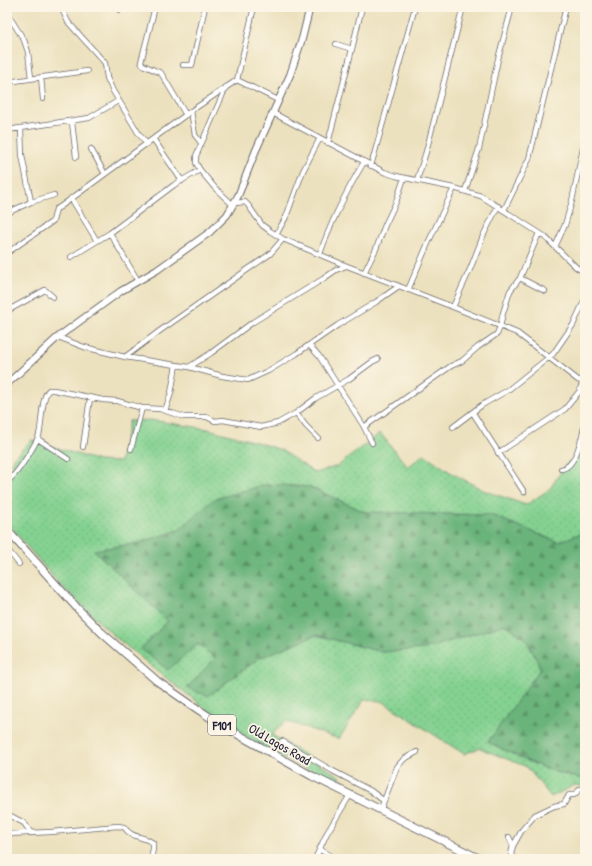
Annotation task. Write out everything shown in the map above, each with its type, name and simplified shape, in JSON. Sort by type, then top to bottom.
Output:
[{"type":"main road","name":"Old Lagos Road","points":[[7,530],[78,609],[116,646],[157,680],[223,726],[287,763],[380,811],[480,859]]},
{"type":"street","points":[[62,7],[68,22],[105,63],[107,78],[118,101],[147,144]]},
{"type":"street","points":[[155,7],[142,62],[143,65],[161,73],[186,115]]},
{"type":"street","points":[[183,65],[192,65],[205,7]]},
{"type":"street","points":[[7,253],[53,221],[56,210],[71,198],[237,80],[254,7]]},
{"type":"street","points":[[7,384],[58,337],[89,314],[157,270],[210,232],[227,215],[290,75],[302,39],[310,7]]},
{"type":"street","points":[[328,143],[362,7]]},
{"type":"street","points":[[372,166],[415,7]]},
{"type":"street","points":[[417,180],[426,152],[463,7]]},
{"type":"street","points":[[465,191],[479,149],[498,59],[512,7]]},
{"type":"street","points":[[504,210],[530,159],[566,7]]},
{"type":"street","points":[[7,13],[24,40],[28,52],[31,78]]},
{"type":"street","points":[[336,44],[352,49]]},
{"type":"street","points":[[7,82],[87,71]]},
{"type":"street","points":[[41,77],[43,99]]},
{"type":"street","points":[[237,80],[278,100]]},
{"type":"street","points":[[226,88],[201,143],[196,156],[196,163],[214,188],[233,204],[245,202],[262,224],[283,239],[346,266],[517,333],[578,380],[584,382],[579,392],[565,409],[498,453]]},
{"type":"street","points":[[7,130],[72,122],[93,116],[118,101]]},
{"type":"street","points":[[192,111],[195,135],[201,143]]},
{"type":"street","points":[[273,113],[384,172],[482,196],[539,233],[576,267],[585,273]]},
{"type":"street","points":[[72,122],[76,157]]},
{"type":"street","points":[[21,129],[22,155],[31,202]]},
{"type":"street","points":[[276,235],[286,217],[303,171],[320,138]]},
{"type":"street","points":[[555,247],[565,225],[572,201],[585,139]]},
{"type":"street","points":[[154,140],[182,181]]},
{"type":"street","points":[[91,149],[105,174]]},
{"type":"street","points":[[320,254],[327,232],[345,194],[364,162]]},
{"type":"street","points":[[71,257],[110,233],[147,204],[200,170]]},
{"type":"street","points":[[364,273],[396,202],[404,178]]},
{"type":"street","points":[[408,290],[454,188]]},
{"type":"street","points":[[7,213],[31,202],[54,195]]},
{"type":"street","points":[[71,198],[97,241]]},
{"type":"street","points":[[453,307],[483,236],[498,206]]},
{"type":"street","points":[[110,233],[138,281]]},
{"type":"street","points":[[364,426],[451,366],[468,357],[478,347],[497,334],[507,298],[510,291],[520,278],[539,233]]},
{"type":"street","points":[[125,357],[266,257],[283,239]]},
{"type":"street","points":[[336,270],[337,262]]},
{"type":"street","points":[[189,367],[253,322],[336,270],[346,266]]},
{"type":"street","points":[[520,278],[545,291]]},
{"type":"street","points":[[58,337],[84,347],[125,357],[189,367],[222,376],[248,380],[268,371],[296,354],[399,286]]},
{"type":"street","points":[[7,311],[45,290],[52,297]]},
{"type":"street","points":[[453,427],[482,405],[525,378],[549,357],[561,344],[573,324],[585,298]]},
{"type":"street","points":[[309,345],[319,356],[364,426],[372,443]]},
{"type":"street","points":[[7,481],[17,472],[38,439],[42,424],[44,395],[46,392],[54,390],[90,398],[117,401],[142,408],[155,408],[184,417],[207,417],[216,421],[223,420],[261,427],[278,423],[296,413],[316,398],[349,379],[378,359]]},
{"type":"street","points":[[197,369],[199,361]]},
{"type":"street","points":[[165,411],[171,392],[176,365]]},
{"type":"street","points":[[83,447],[90,398]]},
{"type":"street","points":[[131,449],[142,408]]},
{"type":"street","points":[[296,413],[318,438]]},
{"type":"street","points":[[473,413],[524,492]]},
{"type":"street","points":[[562,469],[565,469],[572,464],[585,424]]},
{"type":"street","points":[[38,439],[68,458]]},
{"type":"street","points":[[7,550],[19,564]]},
{"type":"street","points":[[282,741],[371,791],[384,801]]},
{"type":"street","points":[[380,811],[397,767],[404,759],[417,752]]},
{"type":"street","points":[[514,859],[511,854],[514,846],[522,830],[535,815],[554,806],[564,804],[569,795],[574,795],[580,789],[585,789]]},
{"type":"street","points":[[315,859],[327,833],[350,795]]},
{"type":"street","points":[[7,814],[24,823],[31,832]]},
{"type":"street","points":[[7,834],[118,826],[124,827],[128,833],[153,843],[150,859]]},
{"type":"street","points":[[509,837],[514,846]]},
{"type":"street","points":[[319,849],[337,859]]},
{"type":"green space","points":[[151,420],[208,429],[281,450],[315,473],[338,466],[380,433],[408,467],[424,454],[450,472],[483,490],[526,505],[550,489],[565,465],[578,454],[585,456],[585,532],[558,542],[491,515],[365,512],[310,487],[215,499],[179,530],[140,543],[94,550],[168,621],[141,649],[198,643],[215,658],[208,696],[259,658],[316,635],[382,652],[424,649],[506,624],[527,641],[541,668],[488,742],[523,759],[560,774],[585,779],[585,787],[575,785],[551,797],[527,767],[479,748],[464,754],[382,701],[364,700],[339,739],[286,721],[272,735],[341,777],[337,784],[261,747],[213,714],[114,636],[60,585],[7,523],[7,476],[10,472],[13,458],[32,440],[99,461],[120,462],[129,421]]},
{"type":"green space","points":[[268,484],[310,487],[365,512],[491,515],[558,542],[585,532],[585,779],[560,774],[523,759],[488,742],[541,668],[527,641],[506,624],[424,649],[382,652],[316,635],[259,658],[208,696],[187,688],[215,658],[198,644],[168,670],[141,649],[168,621],[94,550],[140,543],[179,530],[214,499]]}]
